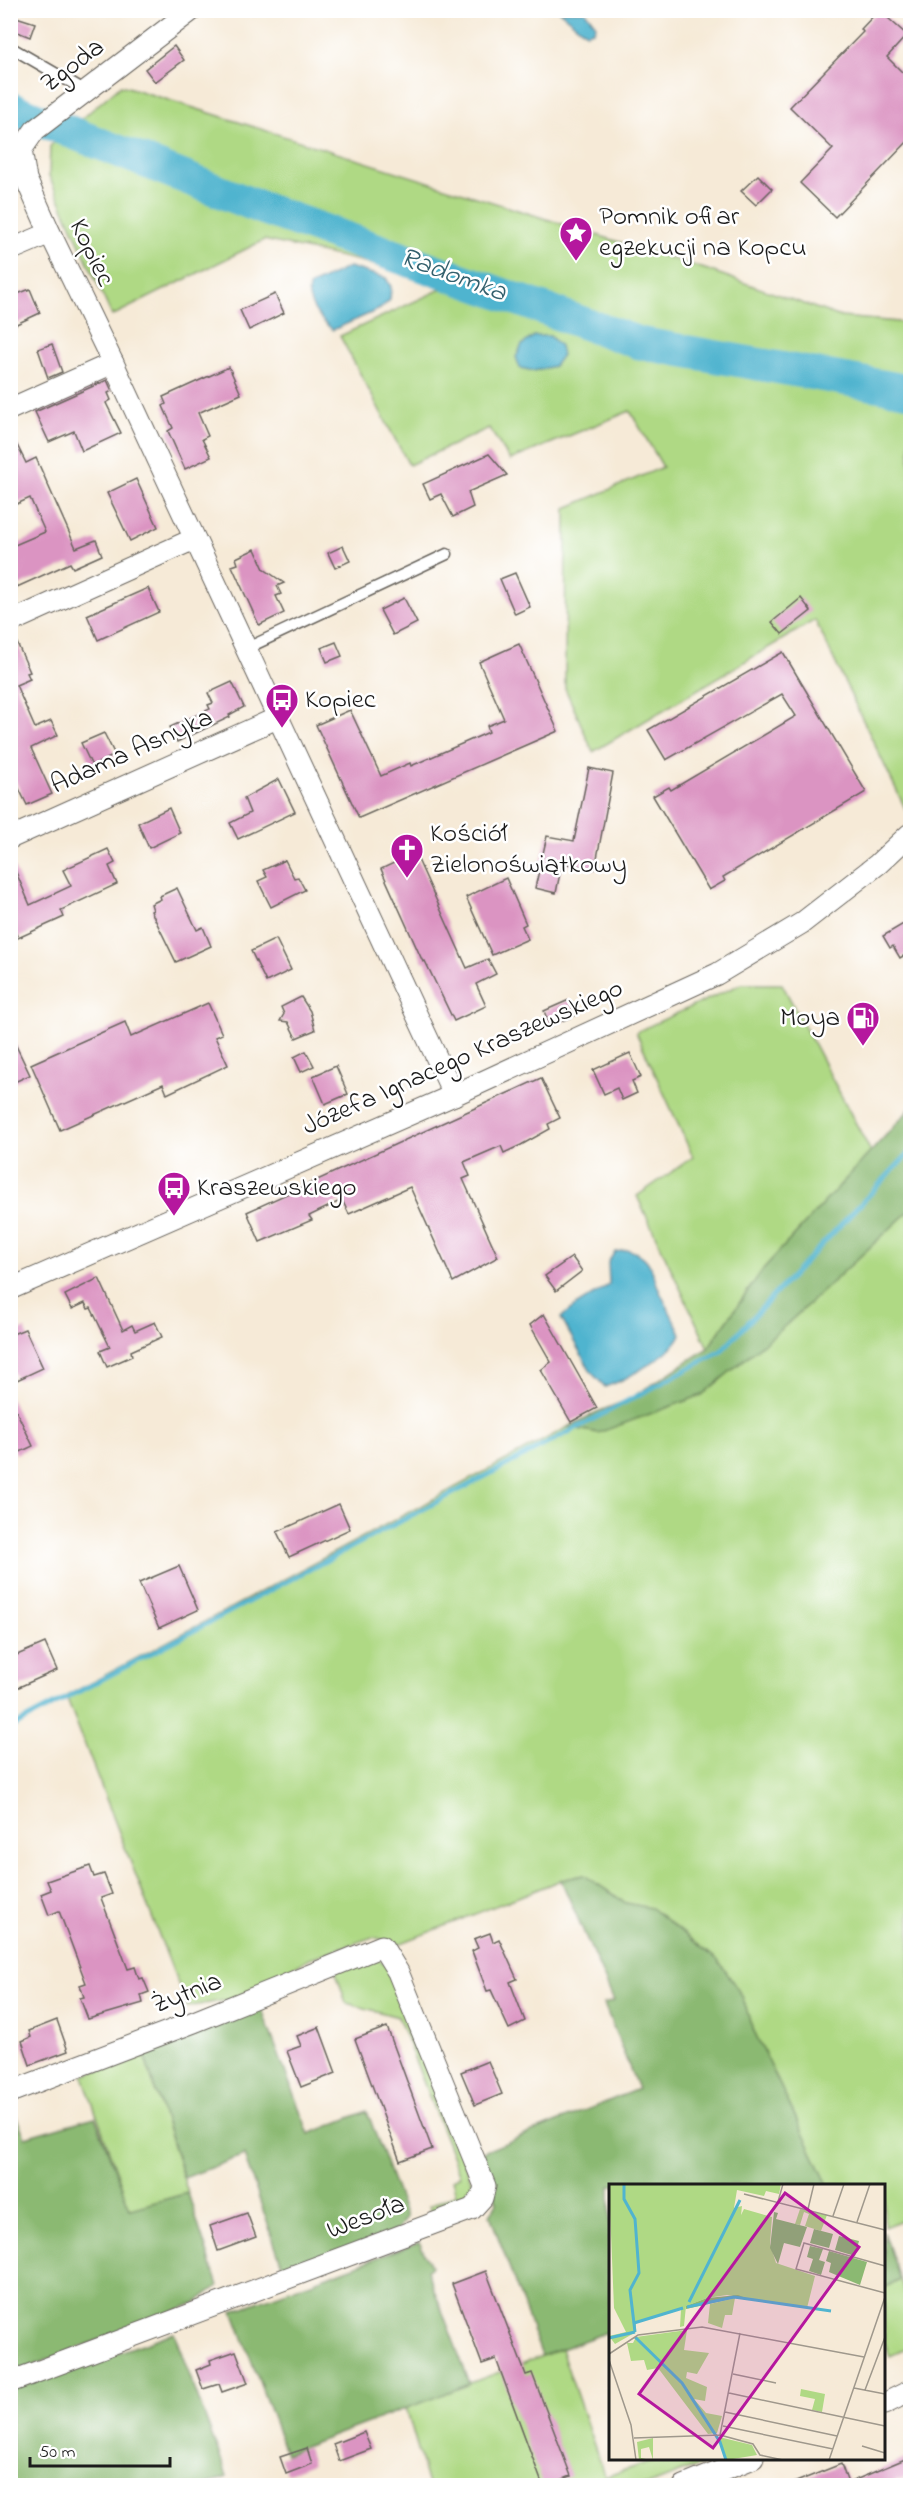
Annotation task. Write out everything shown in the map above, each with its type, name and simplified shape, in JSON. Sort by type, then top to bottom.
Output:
[{"type":"street","name":"Zgoda","points":[[16,149],[35,130],[192,10]]},
{"type":"street","name":"Kopiec","points":[[16,149],[26,179],[50,233],[113,363],[454,1095]]},
{"type":"street","points":[[10,250],[50,233]]},
{"type":"street","points":[[10,409],[113,363]]},
{"type":"street","points":[[10,621],[194,539]]},
{"type":"street","name":"Adama Asnyka","points":[[10,837],[277,718]]},
{"type":"street","name":"Józefa Ignacego Kraszewskiego","points":[[10,1289],[454,1095],[679,993],[759,951],[802,923],[878,864],[910,834]]},
{"type":"street","name":"Żytnia","points":[[10,2092],[194,2022],[382,1946]]},
{"type":"street","name":"Wesoła","points":[[10,2382],[472,2209],[482,2198],[485,2186],[398,1972],[382,1946]]},
{"type":"street","points":[[885,2404],[910,2391]]},
{"type":"street","points":[[684,2486],[748,2460]]},
{"type":"lane","points":[[10,47],[86,91]]},
{"type":"lane","points":[[245,649],[447,554]]},
{"type":"green space","points":[[121,85],[708,270],[841,317],[910,323],[910,805],[906,810],[815,620],[593,752],[565,688],[566,508],[663,467],[630,411],[510,460],[489,428],[409,465],[340,336],[448,286],[360,261],[264,240],[112,316],[49,176],[50,146]]},
{"type":"green space","points":[[741,984],[782,984],[871,1152],[764,1268],[708,1348],[637,1196],[693,1157],[636,1032]]},
{"type":"green space","points":[[910,1109],[910,1210],[787,1324],[702,1395],[598,1433],[568,1427],[628,1400],[708,1348],[764,1268]]},
{"type":"green space","points":[[910,1210],[910,2217],[885,2227],[885,2184],[828,2184],[752,2027],[742,1996],[651,1909],[626,1903],[584,1875],[561,1880],[399,1944],[373,1937],[310,1958],[233,1999],[187,2007],[66,1696],[568,1427],[598,1433],[787,1324]]},
{"type":"green space","points":[[584,1875],[626,1903],[651,1908],[719,1961],[742,1996],[752,2027],[828,2184],[609,2184],[609,2331],[542,2356],[490,2215],[497,2203],[481,2153],[638,2089],[604,2004],[614,2001],[561,1880]]},
{"type":"green space","points":[[374,1955],[389,1968],[472,2183],[469,2202],[433,2216],[429,2206],[456,2194],[452,2180],[460,2176],[398,2017],[346,2003],[335,1969]]},
{"type":"green space","points":[[261,2008],[309,2134],[367,2111],[406,2217],[398,2230],[293,2269],[282,2265],[244,2155],[184,2178],[143,2052]]},
{"type":"green space","points":[[143,2052],[188,2193],[130,2210],[83,2076]]},
{"type":"green space","points":[[11,2107],[25,2137],[95,2117],[130,2209],[188,2193],[218,2286],[195,2303],[11,2374]]},
{"type":"green space","points":[[885,2235],[900,2279],[885,2287]]},
{"type":"green space","points":[[419,2242],[431,2266],[427,2271],[470,2384],[286,2454],[233,2311]]},
{"type":"green space","points":[[900,2279],[910,2308],[910,2347],[890,2356],[885,2344],[885,2287]]},
{"type":"green space","points":[[174,2333],[227,2476],[202,2486],[11,2485],[10,2390]]},
{"type":"green space","points":[[561,2349],[605,2477],[653,2460],[710,2461],[649,2485],[428,2485],[406,2407]]},
{"type":"water","points":[[559,11],[585,11],[596,25],[593,31],[586,33]]},
{"type":"water","points":[[349,267],[386,278],[391,287],[390,300],[380,309],[333,330],[312,305],[308,292],[309,286]]},
{"type":"water","points":[[534,336],[550,336],[560,346],[562,355],[554,366],[534,371],[520,368],[516,357],[522,345]]},
{"type":"water","points":[[628,1250],[642,1256],[647,1261],[681,1334],[659,1358],[636,1373],[605,1387],[591,1372],[561,1318],[572,1308],[609,1284],[608,1262],[615,1252]]},
{"type":"building","points":[[879,10],[907,35],[887,57],[910,80],[910,139],[835,217],[800,183],[833,149],[790,107],[863,32],[861,29]]},
{"type":"building","points":[[10,15],[35,23],[30,37],[10,29]]},
{"type":"building","points":[[174,46],[184,60],[155,82],[145,69]]},
{"type":"building","points":[[758,175],[772,189],[756,205],[741,191]]},
{"type":"building","points":[[30,289],[40,313],[10,327],[10,297]]},
{"type":"building","points":[[275,294],[284,313],[249,330],[240,310]]},
{"type":"building","points":[[52,344],[62,372],[48,378],[38,349]]},
{"type":"building","points":[[229,367],[241,394],[198,413],[208,436],[202,439],[211,457],[185,469],[168,431],[173,428],[163,406],[166,404],[163,397]]},
{"type":"building","points":[[107,380],[112,391],[108,393],[111,400],[106,403],[121,433],[82,451],[74,431],[49,442],[35,412]]},
{"type":"building","points":[[10,431],[26,463],[36,458],[76,548],[96,540],[102,555],[73,568],[70,563],[17,587],[10,572],[10,547],[45,532],[30,498],[10,507]]},
{"type":"building","points":[[489,454],[507,475],[468,492],[473,507],[453,517],[441,494],[430,499],[423,484]]},
{"type":"building","points":[[136,479],[158,527],[130,541],[107,493]]},
{"type":"building","points":[[343,546],[350,561],[335,568],[328,553]]},
{"type":"building","points":[[255,549],[264,569],[284,583],[277,586],[281,594],[276,596],[284,613],[259,625],[232,566],[238,564],[236,558]]},
{"type":"building","points":[[515,573],[530,607],[515,614],[500,579]]},
{"type":"building","points":[[148,588],[159,612],[98,640],[87,615]]},
{"type":"building","points":[[404,598],[417,623],[393,635],[380,610]]},
{"type":"building","points":[[801,598],[811,611],[782,634],[772,622]]},
{"type":"building","points":[[10,634],[13,634],[30,672],[27,673],[30,679],[16,685],[35,728],[51,721],[58,735],[31,748],[52,794],[27,805],[10,770]]},
{"type":"building","points":[[336,642],[342,656],[327,662],[321,648]]},
{"type":"building","points":[[519,644],[558,731],[359,818],[316,725],[350,710],[381,776],[410,763],[411,766],[489,732],[487,726],[504,719],[479,662]]},
{"type":"building","points":[[783,652],[866,792],[723,877],[725,881],[709,890],[653,796],[669,787],[671,790],[796,716],[782,694],[666,760],[648,730]]},
{"type":"building","points":[[232,682],[244,707],[229,715],[230,717],[177,742],[170,727],[210,709],[208,705],[213,703],[208,693]]},
{"type":"building","points":[[104,733],[115,755],[92,766],[81,743]]},
{"type":"building","points":[[589,768],[613,773],[595,869],[562,863],[556,893],[535,888],[547,836],[574,841]]},
{"type":"building","points":[[279,779],[295,812],[238,839],[230,823],[250,813],[244,798]]},
{"type":"building","points":[[169,808],[180,833],[149,848],[138,823]]},
{"type":"building","points":[[108,849],[115,863],[109,866],[117,884],[61,910],[64,917],[18,938],[10,920],[10,858],[30,905],[71,886],[63,870]]},
{"type":"building","points":[[415,853],[467,968],[488,959],[496,974],[476,984],[486,1006],[454,1021],[425,961],[423,962],[381,869]]},
{"type":"building","points":[[285,860],[294,878],[298,877],[305,890],[271,907],[258,881],[267,877],[263,870]]},
{"type":"building","points":[[506,878],[526,924],[522,926],[528,939],[492,955],[466,897]]},
{"type":"building","points":[[177,888],[197,930],[203,927],[211,946],[176,962],[151,911],[153,910],[151,904],[161,899],[160,896]]},
{"type":"building","points":[[910,920],[910,952],[900,958],[883,936]]},
{"type":"building","points":[[276,939],[291,970],[266,982],[251,951]]},
{"type":"building","points":[[301,997],[310,1011],[315,1030],[296,1038],[288,1022],[280,1021],[284,1014],[281,1007]]},
{"type":"building","points":[[569,1000],[576,1015],[550,1026],[544,1011]]},
{"type":"building","points":[[208,1003],[222,1034],[215,1037],[228,1065],[167,1094],[163,1084],[60,1130],[31,1064],[125,1022],[131,1037]]},
{"type":"building","points":[[10,1033],[30,1075],[10,1084]]},
{"type":"building","points":[[306,1051],[314,1066],[301,1072],[294,1057]]},
{"type":"building","points":[[630,1053],[641,1077],[632,1081],[637,1093],[622,1100],[617,1088],[604,1094],[593,1070]]},
{"type":"building","points":[[336,1066],[348,1094],[325,1104],[313,1076]]},
{"type":"building","points":[[541,1078],[560,1118],[548,1124],[550,1129],[504,1153],[501,1146],[464,1162],[470,1176],[463,1179],[498,1257],[453,1282],[410,1187],[349,1214],[342,1200],[309,1216],[312,1220],[260,1242],[247,1212]]},
{"type":"building","points":[[572,1257],[582,1271],[556,1291],[545,1276]]},
{"type":"building","points":[[99,1278],[123,1330],[132,1325],[135,1331],[155,1322],[162,1337],[131,1351],[132,1356],[107,1367],[100,1351],[110,1347],[91,1308],[88,1309],[85,1303],[72,1309],[65,1295]]},
{"type":"building","points":[[544,1314],[597,1408],[571,1422],[541,1370],[551,1362],[530,1325]]},
{"type":"building","points":[[25,1329],[43,1368],[17,1380],[10,1366],[10,1335]]},
{"type":"building","points":[[10,1398],[33,1446],[16,1454],[10,1442]]},
{"type":"building","points":[[339,1504],[350,1529],[289,1557],[277,1532]]},
{"type":"building","points":[[179,1566],[198,1610],[159,1628],[139,1583]]},
{"type":"building","points":[[45,1643],[57,1670],[10,1691],[10,1658]]},
{"type":"building","points":[[90,1866],[94,1877],[104,1874],[112,1894],[101,1898],[128,1969],[135,1967],[139,1979],[143,1978],[149,1992],[141,1995],[143,2003],[88,2019],[80,1998],[84,1997],[80,1985],[86,1983],[59,1911],[49,1915],[41,1894],[51,1890],[47,1881]]},
{"type":"building","points":[[490,1933],[493,1942],[499,1939],[517,1979],[510,1982],[525,2021],[509,2029],[491,1990],[487,1991],[472,1951],[478,1948],[474,1939]]},
{"type":"building","points":[[57,2020],[68,2051],[30,2065],[22,2041],[31,2037],[29,2031]]},
{"type":"building","points":[[319,2027],[336,2073],[301,2087],[287,2051],[301,2046],[297,2036]]},
{"type":"building","points":[[387,2027],[432,2149],[400,2161],[355,2039]]},
{"type":"building","points":[[488,2061],[502,2094],[475,2105],[461,2072]]},
{"type":"building","points":[[247,2213],[256,2237],[218,2251],[210,2226]]},
{"type":"building","points":[[486,2271],[526,2375],[532,2373],[571,2476],[546,2486],[543,2486],[496,2359],[482,2364],[452,2284]]},
{"type":"building","points":[[236,2351],[248,2383],[222,2392],[219,2384],[203,2389],[196,2370],[211,2364],[210,2360]]},
{"type":"building","points":[[364,2432],[371,2449],[339,2461],[333,2444]]},
{"type":"building","points":[[307,2448],[312,2464],[286,2474],[280,2457]]},
{"type":"building","points":[[910,2457],[910,2475],[882,2486],[786,2486],[841,2464],[848,2483]]},
{"type":"waterway","name":"Radomka","points":[[10,108],[259,207],[639,343],[910,391]]},
{"type":"waterway","points":[[10,1728],[720,1352],[910,1152]]},
{"type":"place","name":"Pomnik ofiar egzekucji na Kopcu","points":[[576,262]]},
{"type":"place","name":"Kopiec","points":[[282,729]]},
{"type":"place","name":"Kościół Zielonoświątkowy","points":[[407,879]]},
{"type":"place","name":"Moya","points":[[863,1047]]},
{"type":"place","name":"Kraszewskiego","points":[[174,1217]]}]
